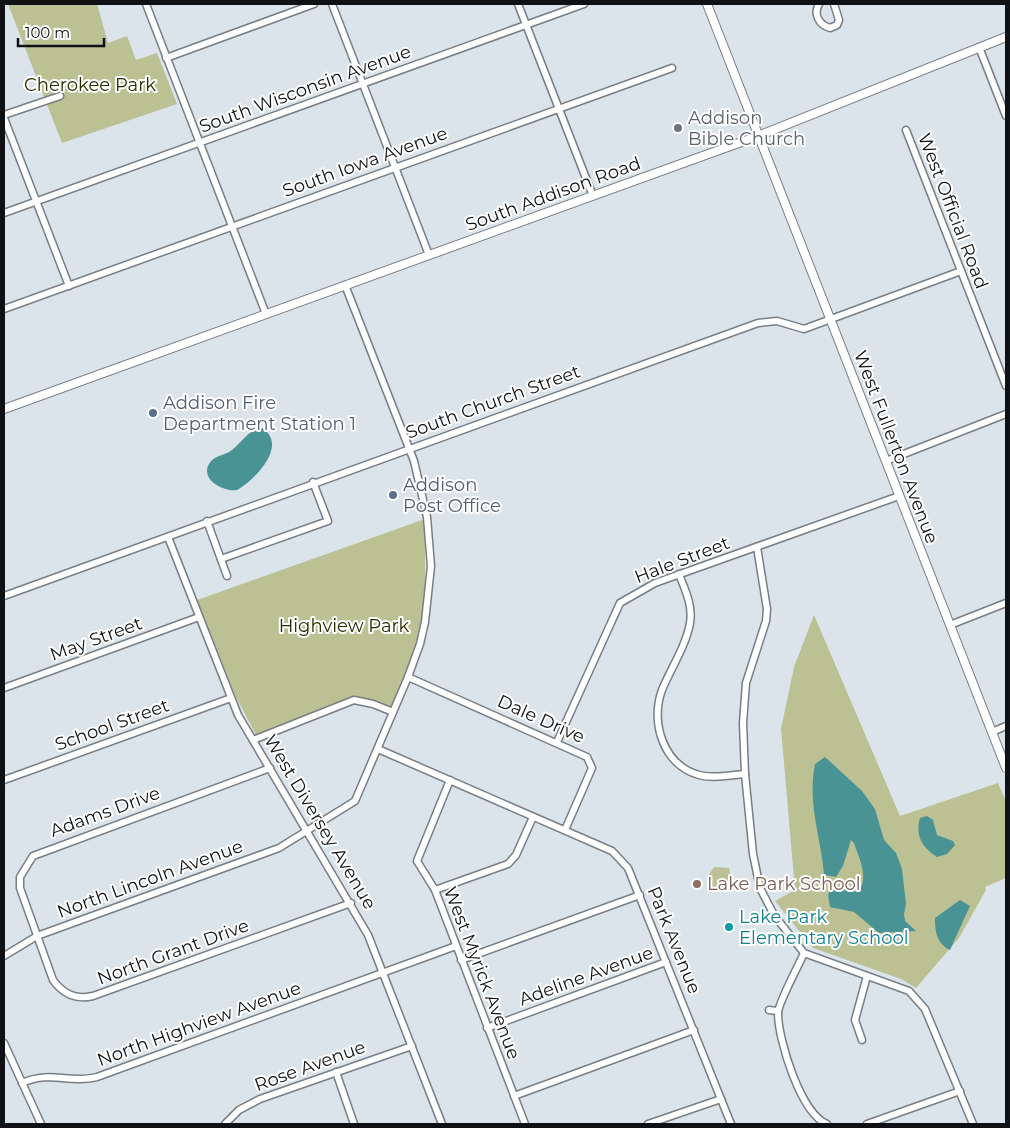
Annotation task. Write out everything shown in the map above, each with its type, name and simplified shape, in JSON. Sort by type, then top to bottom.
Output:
[{"type":"street","points":[[146,4],[266,314]]},
{"type":"street","points":[[166,58],[314,4]]},
{"type":"street","points":[[332,4],[430,255]]},
{"type":"street","points":[[518,4],[594,196]]},
{"type":"street","name":"South Wisconsin Avenue","points":[[4,213],[584,4]]},
{"type":"street","name":"West Fullerton Avenue","points":[[707,4],[1006,768]]},
{"type":"street","points":[[819,4],[816,12],[818,19],[824,26],[830,28],[837,25],[839,20],[834,4]]},
{"type":"street","name":"South Addison Road","points":[[4,409],[758,136],[1006,37]]},
{"type":"street","points":[[979,47],[1006,116]]},
{"type":"street","name":"South Iowa Avenue","points":[[4,309],[672,68]]},
{"type":"street","points":[[60,96],[4,116],[69,286]]},
{"type":"street","name":"West Official Road","points":[[906,130],[1006,386]]},
{"type":"street","name":"South Church Street","points":[[4,596],[314,482],[765,321],[804,329],[830,321],[961,271]]},
{"type":"street","name":"North Lincoln Avenue","points":[[4,956],[37,936],[279,848],[355,801],[408,677],[425,622],[431,566],[426,507],[409,448],[346,285]]},
{"type":"street","points":[[886,461],[1006,414]]},
{"type":"street","points":[[221,558],[328,521],[314,482]]},
{"type":"street","name":"Hale Street","points":[[558,742],[620,604],[642,589],[679,574],[900,496]]},
{"type":"street","points":[[207,521],[227,576]]},
{"type":"street","name":"West Diversey Avenue","points":[[168,536],[231,698],[253,740],[351,903],[368,935],[442,1124]]},
{"type":"street","points":[[757,547],[767,610],[766,621],[744,694],[745,774],[753,854],[760,888],[774,915],[804,954],[909,991],[925,1009],[973,1124]]},
{"type":"street","points":[[679,574],[689,602],[690,622],[685,640],[659,702],[658,720],[661,738],[675,761],[690,772],[707,776],[745,774]]},
{"type":"street","points":[[950,625],[1006,603]]},
{"type":"street","name":"May Street","points":[[4,688],[199,617]]},
{"type":"street","name":"Dale Drive","points":[[408,677],[558,742],[587,757],[592,764],[565,830]]},
{"type":"street","name":"School Street","points":[[4,780],[231,698]]},
{"type":"street","points":[[253,740],[354,700],[373,704],[393,712]]},
{"type":"street","points":[[992,732],[1006,726]]},
{"type":"street","name":"Park Avenue","points":[[378,749],[612,852],[628,868],[731,1124]]},
{"type":"street","name":"Adams Drive","points":[[37,936],[19,882],[24,868],[33,856],[270,768]]},
{"type":"street","name":"West Myrick Avenue","points":[[450,780],[417,860],[436,890],[461,960],[525,1124]]},
{"type":"street","points":[[436,890],[504,866],[516,856],[533,817]]},
{"type":"street","points":[[461,960],[640,895]]},
{"type":"street","name":"North Grant Drive","points":[[37,936],[56,984],[72,996],[86,998],[351,903]]},
{"type":"street","name":"North Highview Avenue","points":[[22,1083],[46,1076],[82,1080],[97,1077],[456,946]]},
{"type":"street","points":[[804,954],[777,1011],[782,1045],[809,1108],[824,1124]]},
{"type":"street","name":"Adeline Avenue","points":[[487,1028],[666,962]]},
{"type":"street","points":[[862,1040],[855,1020],[867,976]]},
{"type":"street","points":[[769,1010],[777,1011]]},
{"type":"street","points":[[514,1096],[694,1030]]},
{"type":"street","points":[[4,1044],[41,1124]]},
{"type":"street","name":"Rose Avenue","points":[[225,1124],[247,1104],[412,1046]]},
{"type":"street","points":[[336,1072],[354,1124]]},
{"type":"street","points":[[868,1124],[960,1092]]},
{"type":"street","points":[[648,1124],[721,1098]]},
{"type":"green space","name":"Cherokee Park","points":[[8,4],[97,4],[108,43],[127,36],[136,60],[157,53],[177,104],[62,143]]},
{"type":"green space","name":"Highview Park","points":[[425,519],[425,601],[416,647],[392,709],[345,701],[256,735],[236,697],[197,600]]},
{"type":"green space","points":[[814,615],[900,816],[998,783],[1006,801],[1006,878],[985,887],[986,890],[959,938],[916,988],[901,979],[813,948],[775,901],[795,890],[781,729],[794,667]]},
{"type":"green space","points":[[714,867],[729,868],[732,883],[723,887],[710,887],[708,879]]},
{"type":"water","points":[[262,428],[269,435],[272,443],[271,452],[266,462],[252,478],[237,490],[220,487],[210,480],[207,470],[211,461],[229,452],[252,432]]},
{"type":"water","points":[[825,757],[862,791],[875,809],[884,840],[896,853],[902,869],[906,904],[905,921],[916,931],[879,933],[854,912],[830,907],[828,895],[831,887],[835,885],[853,892],[860,890],[863,872],[854,843],[851,840],[843,866],[836,877],[824,875],[815,820],[813,779],[815,764]]},
{"type":"water","points":[[927,816],[933,820],[937,835],[953,841],[955,845],[947,854],[937,857],[927,849],[921,840],[918,830],[920,818]]},
{"type":"water","points":[[960,900],[970,906],[950,950],[939,940],[936,932],[935,918]]},
{"type":"place","name":"Addison Bible Church","points":[[678,128]]},
{"type":"place","name":"Addison Fire Department Station 1","points":[[153,413]]},
{"type":"place","name":"Addison Post Office","points":[[393,495]]},
{"type":"place","name":"Lake Park School","points":[[697,884]]},
{"type":"place","name":"Lake Park Elementary School","points":[[729,927]]}]
